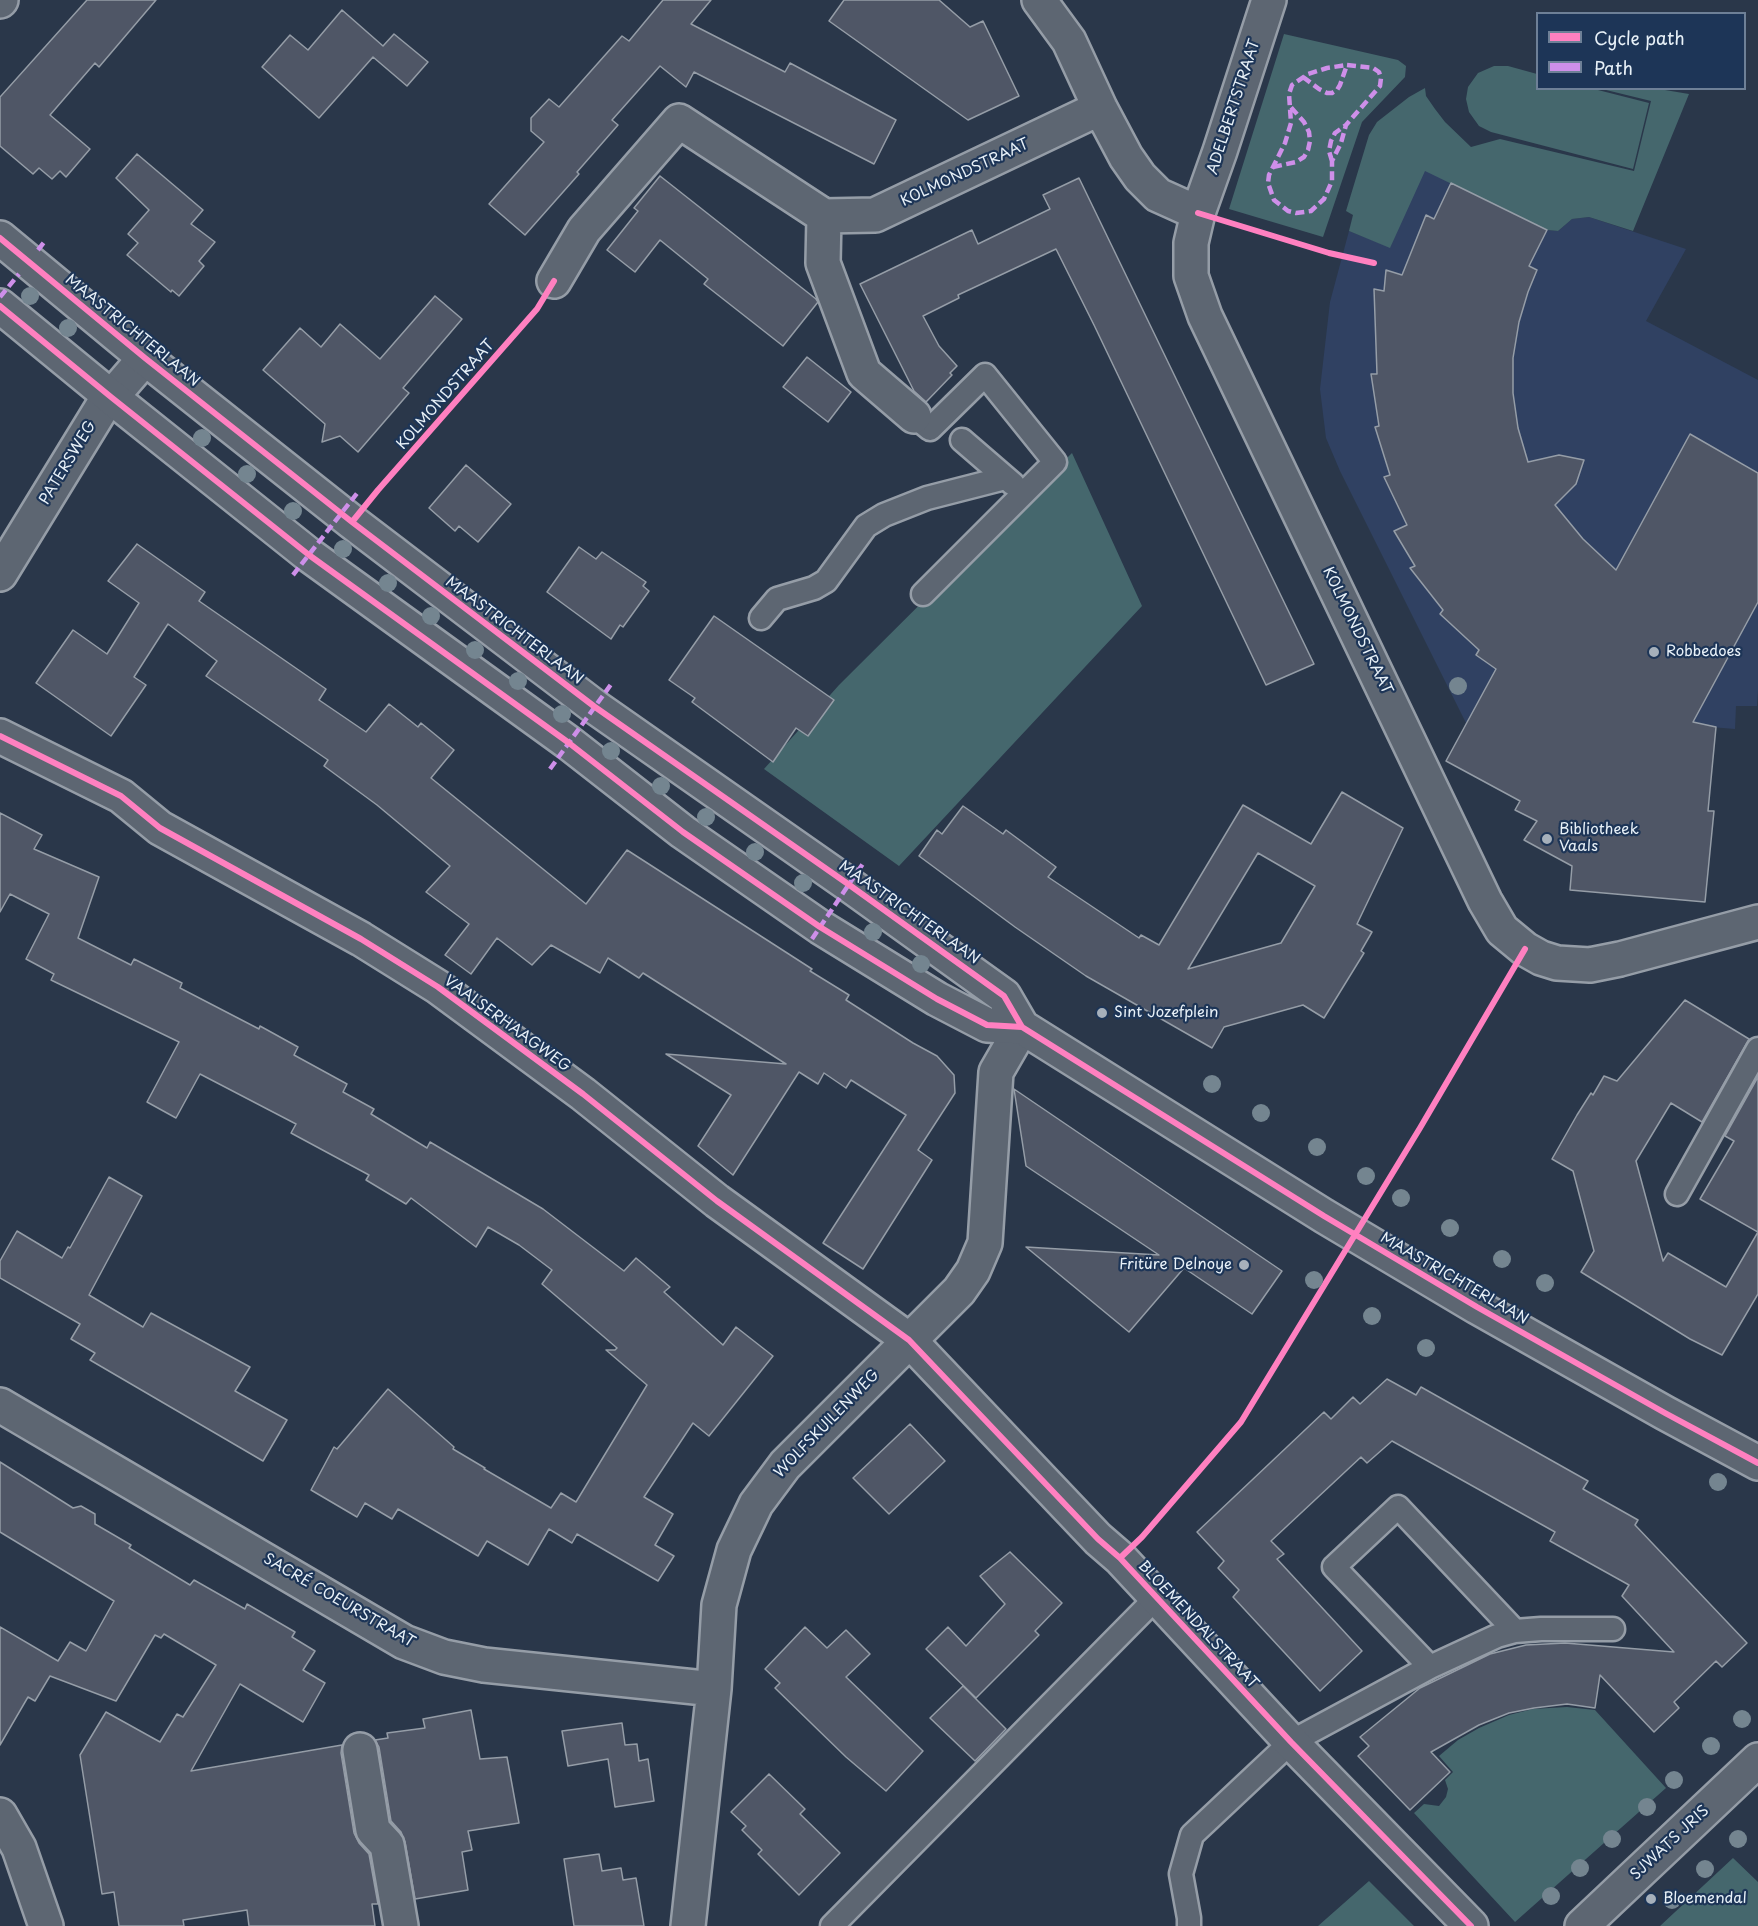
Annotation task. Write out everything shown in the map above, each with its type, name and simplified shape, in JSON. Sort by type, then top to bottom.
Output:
[{"type":"street","points":[[1039,0],[1069,41],[1100,108],[1140,177],[1158,195],[1198,213]]},
{"type":"street","name":"ADELBERTSTRAAT","points":[[1198,213],[1269,0]]},
{"type":"street","name":"KOLMONDSTRAAT","points":[[824,216],[875,215],[1100,108]]},
{"type":"street","points":[[555,281],[584,230],[679,121],[824,216],[823,262],[864,373],[914,416]]},
{"type":"street","name":"KOLMONDSTRAAT","points":[[1198,213],[1191,243],[1191,276],[1205,316],[1485,901],[1502,930],[1525,949],[1541,958],[1557,963],[1590,965],[1620,960],[1758,922]]},
{"type":"street","name":"MAASTRICHTERLAAN","points":[[0,238],[145,358],[352,522],[595,707],[1004,996],[1022,1027],[1324,1216],[1467,1301],[1758,1463]]},
{"type":"street","name":"MAASTRICHTERLAAN","points":[[0,306],[309,555],[569,743],[683,832],[820,927],[937,999],[987,1025],[1022,1027]]},
{"type":"street","name":"PATERSWEG","points":[[0,574],[101,409],[145,358]]},
{"type":"street","name":"VAALSERHAAGWEG","points":[[0,736],[121,796],[160,828],[361,939],[438,987],[583,1094],[717,1201],[909,1340]]},
{"type":"street","name":"WOLFSKUILENWEG","points":[[688,1926],[714,1689],[719,1605],[734,1550],[756,1504],[785,1465],[959,1290],[973,1271],[985,1243],[996,1072],[1022,1027]]},
{"type":"street","name":"BLOEMENDALSTRAAT","points":[[909,1340],[1098,1539],[1120,1558],[1291,1742],[1471,1926]]},
{"type":"street","name":"SACRÉ COEURSTRAAT","points":[[0,1405],[404,1642],[444,1657],[484,1665],[714,1689]]},
{"type":"street","points":[[360,1750],[373,1830],[387,1845],[401,1926]]},
{"type":"street","name":"SJWATS JRIS","points":[[1582,1926],[1758,1761]]},
{"type":"street","points":[[0,1815],[19,1848],[46,1926]]},
{"type":"lane","points":[[914,416],[930,429],[984,375],[1055,462],[923,594]]},
{"type":"lane","points":[[962,440],[1023,493]]},
{"type":"lane","points":[[761,618],[777,599],[814,588],[826,581],[866,526],[884,515],[927,498],[1005,478]]},
{"type":"lane","points":[[1677,1194],[1758,1049]]},
{"type":"lane","points":[[1430,1667],[1334,1567],[1398,1507],[1515,1631]]},
{"type":"lane","points":[[831,1926],[1156,1598]]},
{"type":"lane","points":[[1189,1926],[1190,1918],[1181,1874],[1192,1835],[1291,1742],[1481,1642],[1515,1631],[1552,1628],[1613,1629]]},
{"type":"shaded area","points":[[1425,167],[1451,183],[1547,230],[1558,231],[1572,219],[1589,217],[1686,249],[1646,321],[1758,380],[1757,706],[1736,706],[1735,729],[1566,715],[1496,765],[1486,783],[1446,761],[1466,723],[1340,471],[1326,438],[1320,389],[1330,302],[1349,231],[1390,247]]},
{"type":"green space","points":[[1284,34],[1398,60],[1406,66],[1405,77],[1362,122],[1323,237],[1229,209]]},
{"type":"green space","points":[[1494,66],[1508,66],[1536,74],[1536,90],[1598,90],[1649,103],[1633,169],[1491,132],[1479,126],[1469,112],[1466,99],[1468,87],[1478,73]]},
{"type":"green space","points":[[1425,88],[1426,96],[1445,122],[1471,147],[1500,139],[1634,171],[1651,101],[1606,90],[1665,90],[1689,94],[1633,231],[1589,217],[1572,219],[1558,231],[1547,230],[1425,171],[1390,248],[1349,231],[1353,215],[1346,211],[1369,135],[1377,122],[1409,97]]},
{"type":"green space","points":[[1072,453],[1142,606],[899,866],[764,769],[839,685]]},
{"type":"green space","points":[[1567,1707],[1595,1710],[1666,1788],[1515,1922],[1414,1813],[1424,1804],[1439,1806],[1446,1797],[1448,1789],[1445,1780],[1453,1772],[1439,1756],[1458,1740],[1509,1715],[1533,1709]]},
{"type":"green space","points":[[1733,1858],[1758,1882],[1758,1926],[1660,1926]]},
{"type":"green space","points":[[1369,1881],[1414,1926],[1318,1926]]},
{"type":"building","points":[[87,0],[156,0],[99,67],[95,63],[50,115],[90,149],[66,177],[60,171],[52,179],[39,168],[33,174],[0,146],[0,97]]},
{"type":"building","points":[[663,0],[711,0],[691,24],[785,72],[790,63],[896,120],[874,164],[694,72],[686,87],[660,66],[612,120],[618,125],[577,172],[579,174],[525,235],[489,204],[544,142],[531,131],[531,118],[549,99],[559,107],[622,36],[629,41]]},
{"type":"building","points":[[844,0],[939,0],[970,27],[983,21],[1019,96],[968,120],[829,21]]},
{"type":"building","points":[[342,10],[383,46],[394,34],[428,62],[407,86],[373,57],[319,118],[262,67],[290,35],[308,50]]},
{"type":"building","points":[[137,154],[203,210],[191,224],[215,242],[199,261],[204,266],[179,296],[172,290],[171,292],[127,255],[138,243],[128,234],[149,210],[116,178]]},
{"type":"building","points":[[660,176],[816,299],[818,302],[783,346],[704,284],[708,279],[660,240],[635,272],[607,250],[638,211],[634,208]]},
{"type":"building","points":[[1079,178],[1314,664],[1266,685],[1056,249],[958,295],[959,298],[923,316],[939,346],[957,366],[950,373],[952,375],[926,402],[914,391],[860,284],[972,230],[978,244],[1050,209],[1043,195]]},
{"type":"building","points":[[1451,183],[1547,230],[1529,266],[1537,270],[1519,322],[1513,358],[1513,393],[1518,428],[1528,462],[1559,455],[1584,460],[1576,484],[1555,505],[1583,539],[1616,570],[1690,434],[1758,473],[1758,602],[1693,722],[1716,727],[1708,811],[1714,811],[1705,902],[1570,890],[1572,866],[1524,840],[1537,821],[1515,810],[1520,801],[1446,761],[1496,669],[1476,655],[1479,650],[1440,614],[1443,610],[1410,568],[1415,566],[1394,531],[1407,525],[1384,477],[1390,475],[1375,427],[1379,426],[1371,374],[1377,374],[1374,289],[1384,291],[1386,270],[1402,275],[1426,215],[1434,219]]},
{"type":"building","points":[[435,296],[462,319],[403,388],[409,393],[358,452],[340,436],[322,442],[325,424],[263,370],[300,328],[321,347],[340,324],[380,359]]},
{"type":"building","points":[[807,357],[851,392],[828,422],[783,387]]},
{"type":"building","points":[[466,465],[511,504],[478,542],[459,526],[455,531],[429,508]]},
{"type":"building","points":[[137,544],[205,592],[199,601],[326,689],[319,700],[366,732],[389,704],[418,727],[421,723],[454,750],[431,778],[586,904],[627,850],[812,969],[810,971],[849,995],[846,1000],[937,1056],[954,1075],[955,1093],[918,1150],[932,1160],[863,1269],[823,1243],[906,1115],[851,1080],[846,1088],[824,1073],[818,1084],[799,1072],[733,1175],[698,1146],[731,1095],[666,1054],[786,1064],[643,973],[639,978],[608,958],[600,973],[551,945],[532,965],[497,938],[471,974],[445,955],[469,924],[426,892],[450,866],[377,805],[324,766],[328,760],[206,676],[217,661],[168,624],[134,677],[146,685],[111,736],[36,683],[73,630],[107,654],[139,603],[108,581]]},
{"type":"building","points":[[579,547],[596,559],[602,552],[646,582],[643,586],[649,591],[623,627],[620,625],[611,639],[547,592]]},
{"type":"building","points":[[714,616],[834,700],[808,736],[796,728],[773,762],[692,702],[695,698],[669,680]]},
{"type":"building","points":[[1342,792],[1403,828],[1357,924],[1372,932],[1361,951],[1364,953],[1324,1018],[1303,1005],[1224,1027],[1212,1048],[1086,976],[919,856],[937,830],[942,834],[963,806],[1003,834],[1006,830],[1056,867],[1048,877],[1139,938],[1141,935],[1159,945],[1243,805],[1311,844]],"holes":[[[1258,853],[1315,886],[1281,943],[1188,969]]]},
{"type":"building","points":[[0,813],[42,835],[34,849],[99,877],[78,938],[131,965],[134,959],[182,983],[180,988],[298,1047],[294,1055],[347,1084],[343,1092],[374,1109],[371,1114],[427,1148],[430,1142],[543,1209],[624,1271],[636,1258],[670,1287],[664,1292],[723,1345],[736,1327],[773,1356],[709,1436],[693,1423],[644,1497],[673,1514],[655,1545],[674,1556],[658,1581],[577,1534],[572,1543],[549,1529],[528,1565],[487,1541],[478,1556],[398,1509],[392,1519],[365,1503],[357,1517],[311,1490],[334,1447],[337,1449],[388,1389],[454,1447],[453,1449],[484,1469],[551,1508],[561,1493],[576,1502],[647,1385],[606,1350],[617,1348],[542,1284],[552,1270],[519,1245],[488,1227],[476,1247],[411,1198],[406,1204],[366,1180],[369,1175],[291,1133],[296,1124],[200,1074],[176,1118],[147,1102],[179,1042],[51,980],[54,974],[26,959],[49,914],[10,894],[0,912]]},
{"type":"building","points":[[1685,1000],[1749,1039],[1702,1122],[1671,1103],[1636,1161],[1663,1261],[1668,1253],[1726,1287],[1758,1232],[1758,1294],[1722,1355],[1690,1339],[1581,1272],[1594,1251],[1573,1171],[1552,1159],[1577,1115],[1604,1076],[1617,1081]]},
{"type":"building","points":[[1758,1077],[1758,1232],[1700,1199],[1734,1141],[1725,1136]]},
{"type":"building","points":[[1014,1089],[1282,1271],[1252,1314],[1184,1268],[1129,1332],[1026,1247],[1159,1255],[1026,1166]]},
{"type":"building","points":[[109,1177],[142,1196],[89,1295],[143,1327],[151,1313],[250,1367],[235,1391],[287,1420],[263,1461],[90,1360],[95,1353],[71,1339],[80,1324],[0,1278],[0,1261],[17,1231],[62,1258],[68,1247],[70,1248]]},
{"type":"building","points":[[1387,1379],[1416,1395],[1421,1387],[1588,1481],[1583,1489],[1638,1520],[1635,1525],[1747,1643],[1722,1667],[1716,1661],[1674,1702],[1679,1708],[1654,1732],[1600,1675],[1595,1708],[1567,1704],[1534,1708],[1509,1713],[1479,1725],[1431,1752],[1450,1772],[1410,1810],[1358,1756],[1369,1746],[1360,1737],[1420,1688],[1490,1654],[1526,1645],[1565,1643],[1674,1652],[1622,1596],[1629,1585],[1550,1541],[1555,1532],[1392,1441],[1367,1463],[1361,1457],[1271,1541],[1284,1554],[1277,1559],[1362,1651],[1320,1691],[1233,1597],[1239,1590],[1218,1568],[1224,1561],[1197,1532],[1324,1412],[1331,1419],[1353,1397],[1360,1404]]},
{"type":"building","points":[[910,1424],[945,1461],[889,1514],[853,1478]]},
{"type":"building","points":[[0,1462],[73,1508],[81,1506],[95,1514],[95,1524],[131,1545],[129,1548],[190,1585],[194,1580],[245,1609],[247,1604],[295,1632],[292,1637],[315,1651],[303,1670],[325,1683],[303,1722],[240,1684],[191,1771],[342,1745],[341,1753],[354,1833],[369,1854],[378,1904],[372,1904],[375,1926],[249,1926],[247,1910],[183,1920],[184,1926],[119,1926],[114,1892],[102,1894],[80,1755],[106,1712],[160,1742],[177,1714],[183,1717],[216,1665],[164,1634],[161,1638],[155,1635],[116,1701],[50,1676],[35,1701],[28,1697],[0,1745],[0,1627],[58,1661],[70,1642],[86,1651],[114,1601],[0,1532]]},
{"type":"building","points":[[1010,1552],[1062,1603],[1035,1631],[1039,1635],[976,1698],[926,1649],[948,1627],[966,1646],[1005,1604],[980,1576]]},
{"type":"building","points":[[805,1627],[827,1648],[846,1630],[870,1654],[846,1677],[923,1751],[886,1791],[846,1757],[775,1688],[780,1683],[765,1669]]},
{"type":"building","points":[[963,1686],[1006,1729],[975,1761],[930,1718]]},
{"type":"building","points":[[471,1710],[480,1759],[507,1757],[519,1823],[468,1831],[472,1850],[462,1852],[468,1890],[415,1899],[405,1842],[401,1832],[391,1821],[379,1747],[375,1740],[388,1738],[387,1733],[425,1728],[423,1719]]},
{"type":"building","points":[[622,1723],[625,1745],[637,1744],[639,1761],[648,1759],[654,1801],[615,1807],[608,1759],[568,1766],[562,1731]]},
{"type":"building","points":[[769,1774],[805,1809],[800,1814],[840,1853],[799,1895],[758,1854],[762,1850],[742,1830],[746,1826],[731,1812]]},
{"type":"building","points":[[599,1854],[602,1871],[621,1868],[623,1880],[636,1878],[644,1926],[574,1926],[564,1859]]},
{"type":"marked path","points":[[1347,65],[1373,68],[1379,72],[1380,86],[1346,125],[1341,143],[1332,161],[1332,181],[1324,199],[1311,211],[1296,213],[1288,211],[1274,200],[1268,183],[1269,175],[1285,143],[1291,123],[1289,94],[1292,85],[1308,74],[1347,65]]},
{"type":"marked path","points":[[1303,77],[1319,89],[1332,93],[1340,85],[1347,65]]},
{"type":"marked path","points":[[1273,167],[1296,162],[1304,157],[1308,150],[1309,132],[1304,122],[1289,105]]},
{"type":"marked path","points":[[1332,161],[1329,151],[1331,141],[1335,133],[1346,125]]},
{"type":"marked path","points":[[38,250],[45,241]]},
{"type":"marked path","points":[[0,297],[19,274]]},
{"type":"marked path","points":[[293,575],[358,492]]},
{"type":"marked path","points":[[550,769],[612,683]]},
{"type":"marked path","points":[[812,939],[864,862]]},
{"type":"cycle path","points":[[1198,213],[1329,253],[1374,263]]},
{"type":"cycle path","points":[[0,238],[145,358],[352,522],[595,707],[1004,996],[1022,1027],[1324,1216],[1477,1307],[1758,1463]]},
{"type":"cycle path","points":[[352,522],[537,309],[554,281]]},
{"type":"cycle path","points":[[0,306],[309,555],[569,743],[683,832],[820,927],[937,999],[987,1025],[1022,1027]]},
{"type":"cycle path","points":[[0,736],[121,796],[160,828],[361,939],[438,987],[583,1094],[717,1201],[909,1340],[1098,1539],[1120,1558],[1291,1742],[1471,1926]]},
{"type":"cycle path","points":[[1120,1558],[1142,1537],[1241,1422],[1420,1128],[1525,949]]},
{"type":"place","name":"Robbedoes","points":[[1654,652]]},
{"type":"place","name":"Bibliotheek Vaals","points":[[1547,839]]},
{"type":"place","name":"Sint Jozefplein","points":[[1102,1013]]},
{"type":"place","name":"Fritüre Delnoye","points":[[1244,1265]]},
{"type":"place","name":"Bloemendal","points":[[1651,1899]]}]
